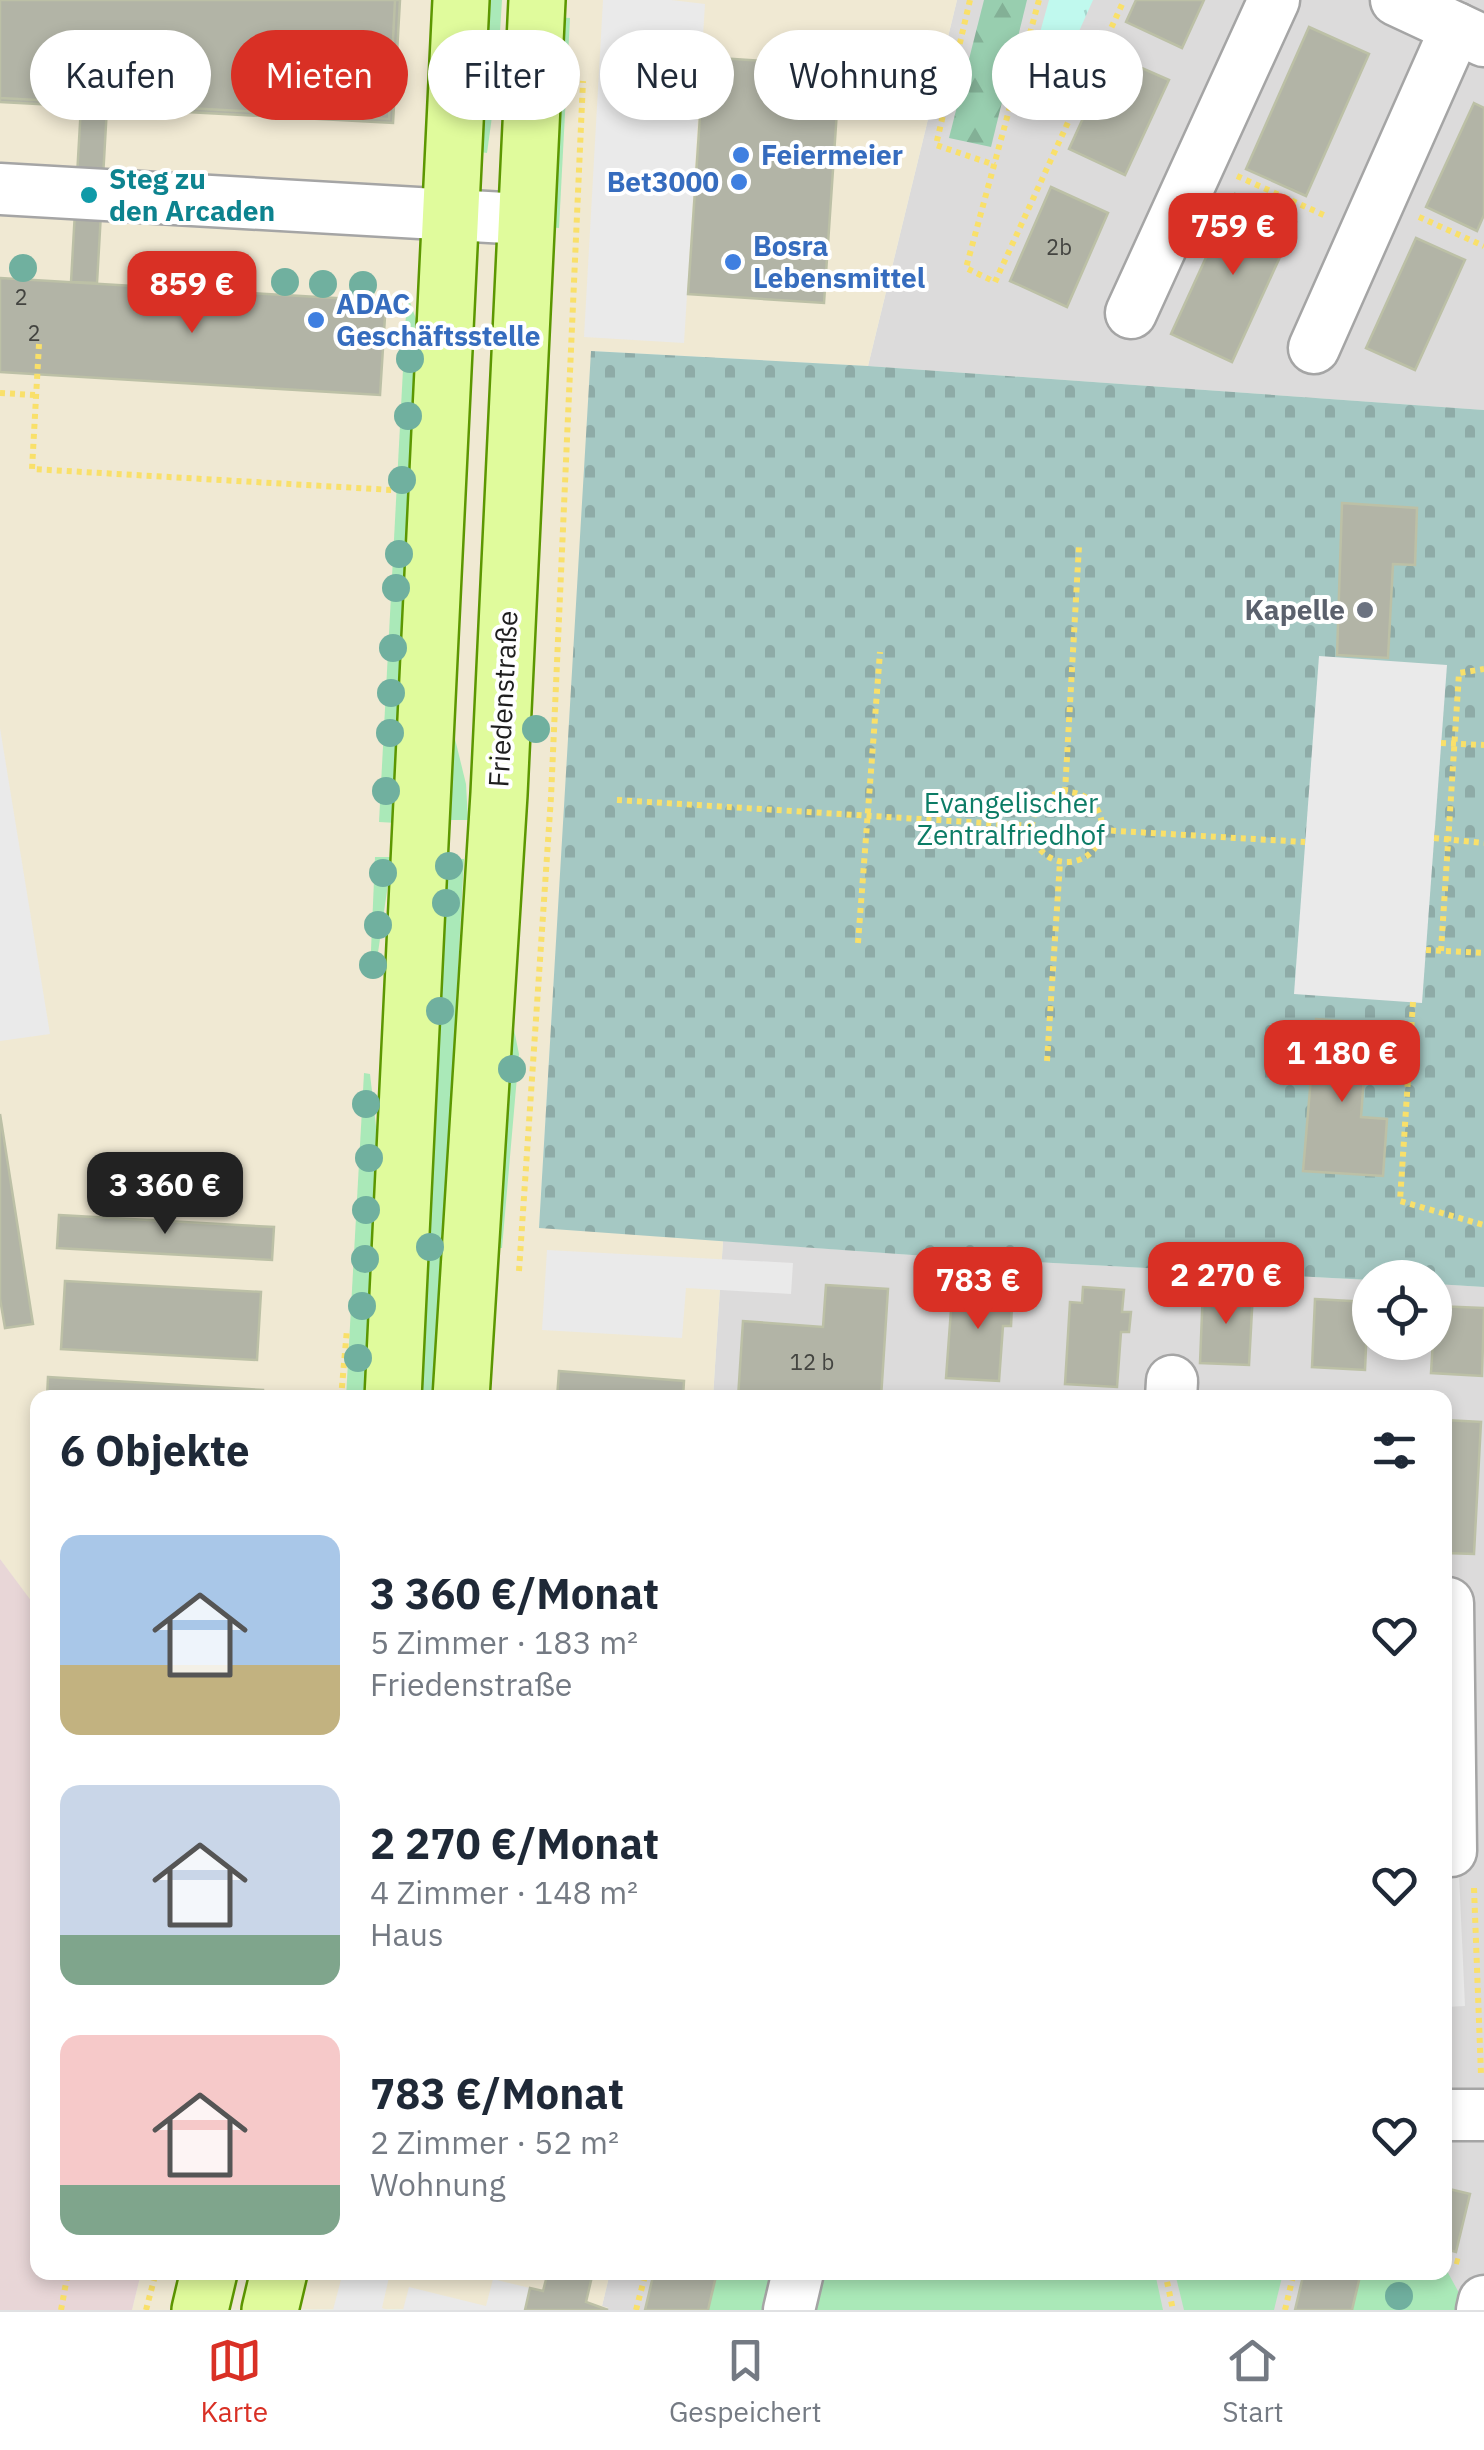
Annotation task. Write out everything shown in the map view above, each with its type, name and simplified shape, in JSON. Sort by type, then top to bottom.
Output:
[{"type":"main road","points":[[393,1390],[460,0]]},
{"type":"main road","name":"Friedenstraße","points":[[462,1390],[499,794],[537,0]]},
{"type":"main road","points":[[200,2310],[207,2280]]},
{"type":"main road","points":[[270,2310],[277,2280]]},
{"type":"street","points":[[1131,313],[1274,0]]},
{"type":"street","points":[[1314,348],[1373,216],[1470,34],[1396,0]]},
{"type":"street","points":[[0,189],[524,219]]},
{"type":"street","points":[[0,210],[58,190]]},
{"type":"street","points":[[1459,1603],[1462,1861]]},
{"type":"street","points":[[1452,2115],[1484,2115]]},
{"type":"street","points":[[789,2310],[796,2280]]},
{"type":"path","points":[[970,0],[936,145],[996,165]]},
{"type":"path","points":[[1038,0],[966,268],[995,282],[1124,0]]},
{"type":"path","points":[[1200,160],[1373,216],[1484,246]]},
{"type":"path","points":[[39,344],[32,468],[392,490]]},
{"type":"path","points":[[0,393],[36,395]]},
{"type":"path","points":[[1065,792],[1080,546]]},
{"type":"path","points":[[858,942],[880,652]]},
{"type":"path","points":[[1442,951],[1459,673],[1484,670]]},
{"type":"path","points":[[1441,743],[1484,745]]},
{"type":"path","points":[[1065,792],[1077,794],[1096,807],[1102,830],[1092,851],[1072,862],[1050,858],[1036,844],[1032,826],[1039,806],[1065,792]]},
{"type":"path","points":[[617,800],[1032,826]]},
{"type":"path","points":[[1102,830],[1305,842]]},
{"type":"path","points":[[1434,838],[1484,843]]},
{"type":"path","points":[[1046,1060],[1060,862]]},
{"type":"path","points":[[1426,950],[1484,953]]},
{"type":"path","points":[[1413,1002],[1400,1201],[1484,1225]]},
{"type":"path","points":[[1462,1861],[1484,2115]]},
{"type":"path","points":[[1452,2265],[1479,2292]]},
{"type":"path","points":[[61,2310],[67,2280]]},
{"type":"path","points":[[146,2310],[154,2280]]},
{"type":"path","points":[[636,2310],[644,2280]]},
{"type":"path","points":[[1167,2280],[1173,2310]]},
{"type":"path","points":[[1286,2310],[1292,2280]]},
{"type":"shaded area","points":[[0,0],[957,0],[950,30],[754,30],[754,120],[928,120],[868,366],[592,351],[539,1227],[723,1241],[713,1390],[30,1390],[30,1600],[0,1559]]},
{"type":"shaded area","points":[[603,0],[705,4],[703,30],[601,30]]},
{"type":"shaded area","points":[[957,0],[1484,0],[1484,410],[868,366],[928,120],[972,120],[972,30],[950,30]]},
{"type":"shaded area","points":[[600,53],[600,120],[698,120],[684,343],[584,337]]},
{"type":"shaded area","points":[[1319,656],[1447,665],[1422,1003],[1294,994]]},
{"type":"shaded area","points":[[0,728],[50,1034],[0,1041]]},
{"type":"shaded area","points":[[723,1241],[1352,1279],[1352,1360],[1452,1360],[1452,1285],[1484,1287],[1484,2310],[608,2310],[602,2306],[608,2280],[1452,2280],[1452,1390],[713,1390]]},
{"type":"shaded area","points":[[547,1250],[793,1263],[791,1294],[686,1288],[682,1338],[542,1330]]},
{"type":"shaded area","points":[[0,1559],[30,1599],[30,2280],[139,2280],[132,2310],[0,2310]]},
{"type":"shaded area","points":[[1452,1874],[1459,1874],[1465,2006],[1452,2007]]},
{"type":"shaded area","points":[[139,2280],[608,2280],[602,2306],[609,2308],[132,2310]]},
{"type":"shaded area","points":[[341,2280],[388,2280],[382,2308],[388,2310],[333,2310]]},
{"type":"shaded area","points":[[493,2280],[530,2288],[525,2310],[403,2310],[409,2287],[486,2306]]},
{"type":"green space","points":[[483,0],[502,0],[500,30],[481,30]]},
{"type":"green space","points":[[984,0],[1027,0],[1020,30],[992,30],[992,120],[998,120],[991,147],[949,138],[954,120],[972,120],[972,47]]},
{"type":"green space","points":[[1049,0],[1093,0],[1080,30],[1041,30]]},
{"type":"green space","points":[[554,17],[570,18],[569,30],[553,30]]},
{"type":"green space","points":[[476,120],[492,120],[487,153],[474,151]]},
{"type":"green space","points":[[550,120],[565,120],[559,228],[545,227]]},
{"type":"green space","points":[[407,294],[418,340],[397,823],[379,822]]},
{"type":"green space","name":"Evangelischer Zentralfriedhof","points":[[591,351],[868,366],[1484,410],[1484,1287],[1452,1285],[1452,1260],[1352,1260],[1352,1279],[940,1257],[539,1228]]},
{"type":"green space","points":[[447,706],[466,784],[468,820],[434,820]]},
{"type":"green space","points":[[375,857],[392,857],[375,973],[370,973]]},
{"type":"green space","points":[[432,858],[464,859],[435,1390],[408,1390]]},
{"type":"green space","points":[[504,862],[523,863],[512,1020],[519,1054],[502,1248],[494,1248]]},
{"type":"green space","points":[[364,1073],[370,1074],[379,1152],[364,1390],[346,1390]]},
{"type":"green space","points":[[715,2280],[769,2280],[762,2310],[708,2310]]},
{"type":"green space","points":[[823,2280],[1157,2280],[1163,2310],[815,2310]]},
{"type":"green space","points":[[1177,2280],[1281,2280],[1274,2310],[1184,2310]]},
{"type":"green space","points":[[1359,2280],[1452,2280],[1459,2293],[1455,2310],[1352,2310]]},
{"type":"building","points":[[0,0],[400,0],[398,30],[231,30],[231,114],[211,113],[211,30],[30,30],[30,104],[0,102]]},
{"type":"building","points":[[0,0],[395,0],[393,30],[231,30],[231,110],[211,109],[211,30],[30,30],[30,100],[0,98]]},
{"type":"building","points":[[1136,0],[1204,0],[1182,48],[1126,22]]},
{"type":"building","points":[[1309,27],[1369,54],[1306,196],[1246,169]]},
{"type":"building","points":[[734,59],[754,60],[754,120],[836,120],[824,303],[688,294],[700,120],[734,120]]},
{"type":"building","points":[[1143,69],[1169,80],[1125,175],[1069,149],[1082,120],[1143,120]]},
{"type":"building","points":[[1474,103],[1484,108],[1484,215],[1477,231],[1426,207]]},
{"type":"building","name":"Steg zu den Arcaden","points":[[80,120],[106,120],[97,283],[71,282]]},
{"type":"building","points":[[337,120],[393,120],[393,123]]},
{"type":"building","points":[[1051,187],[1108,213],[1067,307],[1010,281]]},
{"type":"building","points":[[1235,194],[1296,222],[1232,362],[1171,334]]},
{"type":"building","points":[[1416,238],[1465,260],[1415,370],[1366,348]]},
{"type":"building","points":[[0,278],[386,301],[380,395],[0,372]]},
{"type":"building","name":"Kapelle","points":[[1342,503],[1417,508],[1415,565],[1393,564],[1388,658],[1337,655]]},
{"type":"building","points":[[1316,1019],[1368,1023],[1361,1117],[1387,1119],[1383,1176],[1303,1171]]},
{"type":"building","points":[[0,1114],[33,1324],[5,1328],[0,1299]]},
{"type":"building","points":[[59,1215],[274,1227],[272,1260],[57,1248]]},
{"type":"building","points":[[65,1281],[261,1292],[257,1360],[61,1349]]},
{"type":"building","points":[[965,1281],[1005,1284],[1004,1306],[1012,1306],[1011,1326],[1003,1326],[999,1381],[946,1378],[952,1296],[964,1297]]},
{"type":"building","points":[[826,1285],[888,1289],[882,1390],[739,1390],[743,1321],[823,1327]]},
{"type":"building","points":[[1083,1287],[1124,1290],[1122,1312],[1131,1312],[1129,1332],[1121,1332],[1117,1387],[1065,1384],[1070,1302],[1082,1303]]},
{"type":"building","points":[[1203,1289],[1253,1292],[1249,1365],[1200,1363]]},
{"type":"building","points":[[1315,1299],[1352,1301],[1352,1360],[1365,1360],[1365,1370],[1312,1367]]},
{"type":"building","points":[[1452,1307],[1484,1308],[1482,1376],[1431,1373],[1432,1360],[1452,1360]]},
{"type":"building","points":[[559,1371],[684,1381],[683,1390],[558,1390]]},
{"type":"building","points":[[48,1377],[263,1390],[47,1390]]},
{"type":"building","points":[[1452,1420],[1481,1422],[1474,1554],[1452,1553]]},
{"type":"building","points":[[1452,2190],[1470,2194],[1456,2252],[1452,2251]]},
{"type":"building","points":[[546,2280],[591,2280],[586,2302],[608,2310],[525,2310],[530,2288],[543,2291]]},
{"type":"building","points":[[652,2280],[715,2280],[708,2310],[645,2310]]},
{"type":"building","points":[[1302,2280],[1359,2280],[1352,2310],[1295,2310]]},
{"type":"place","name":"Feiermeier","points":[[741,155]]},
{"type":"place","name":"Bet3000","points":[[739,182]]},
{"type":"place","name":"Steg zu den Arcaden","points":[[89,195]]},
{"type":"place","name":"Bosra Lebensmittel","points":[[733,262]]},
{"type":"place","name":"ADAC Geschäftsstelle","points":[[316,320]]},
{"type":"place","name":"Kapelle","points":[[1365,610]]}]
